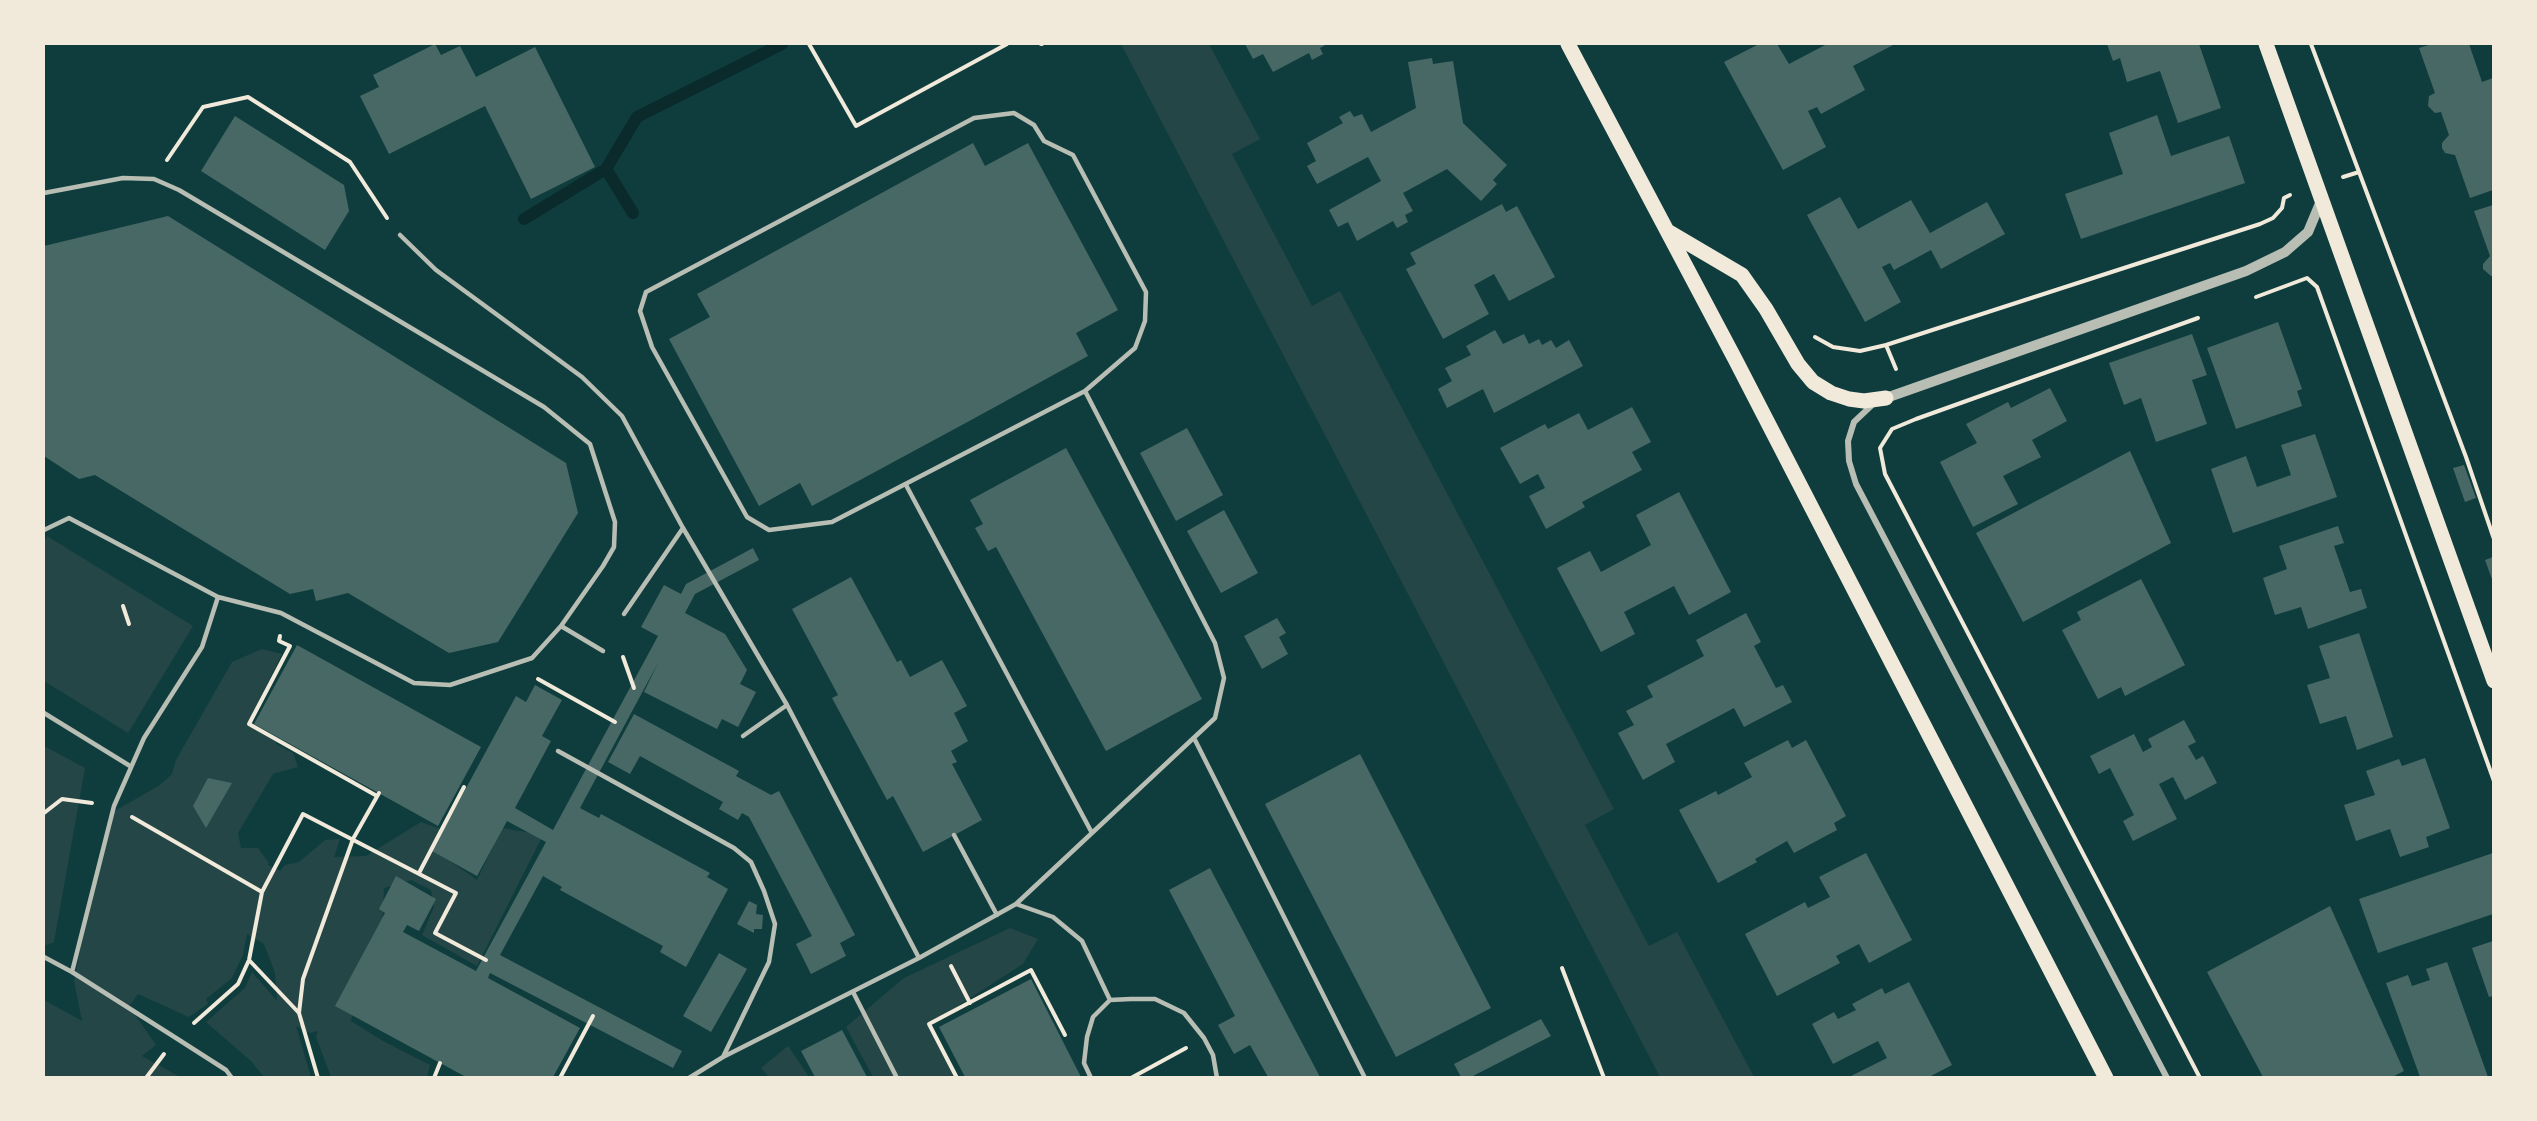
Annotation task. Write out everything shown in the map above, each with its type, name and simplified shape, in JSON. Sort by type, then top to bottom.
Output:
[{"type":"main road","points":[[1569,44],[2106,1077]]},
{"type":"main road","points":[[2266,44],[2493,681]]},
{"type":"main road","points":[[1668,231],[1742,275],[1766,309],[1798,364],[1813,382],[1831,393],[1849,399],[1886,398]]},
{"type":"street","points":[[2167,1077],[1856,484],[1849,461],[1848,441],[1854,422],[1868,407],[1886,398],[2246,272],[2285,252],[2308,232],[2321,201]]},
{"type":"lane","points":[[1014,113],[1034,125],[1044,141],[1073,154],[1146,292],[1145,321],[1135,348],[1085,391],[906,486],[832,522],[769,530],[747,518],[652,347],[640,311],[646,292],[974,118],[1014,113]]},
{"type":"lane","points":[[44,193],[123,178],[154,180],[179,189],[544,407],[590,444],[615,522],[614,546],[603,566],[561,626],[532,658],[450,685],[414,683],[281,613],[218,597],[69,519],[44,530]]},
{"type":"lane","points":[[400,235],[436,270],[582,377],[622,416],[683,528],[787,705],[920,958]]},
{"type":"lane","points":[[688,1077],[723,1057],[920,958],[1016,904],[1215,718],[1224,678],[1215,643],[1085,391]]},
{"type":"lane","points":[[906,486],[1092,833]]},
{"type":"lane","points":[[624,614],[683,528]]},
{"type":"lane","points":[[72,972],[114,806],[144,738],[202,647],[218,597]]},
{"type":"lane","points":[[561,626],[603,651]]},
{"type":"lane","points":[[743,736],[787,705]]},
{"type":"lane","points":[[44,712],[130,766]]},
{"type":"lane","points":[[1194,738],[1365,1077]]},
{"type":"lane","points":[[558,751],[734,848],[750,862],[764,891],[775,924],[769,962],[723,1057]]},
{"type":"lane","points":[[954,835],[997,915]]},
{"type":"lane","points":[[1016,904],[1053,917],[1082,941],[1110,1000]]},
{"type":"lane","points":[[44,957],[72,972],[176,1038],[226,1070],[232,1077]]},
{"type":"lane","points":[[853,992],[897,1077]]},
{"type":"lane","points":[[1091,1077],[1084,1063],[1087,1037],[1093,1017],[1110,1000],[1155,999],[1184,1013],[1204,1038],[1213,1055],[1217,1077]]},
{"type":"path","points":[[809,44],[856,126],[1007,44]]},
{"type":"path","points":[[2311,44],[2466,457],[2493,539]]},
{"type":"path","points":[[154,180],[203,107],[248,97],[350,162],[400,235]]},
{"type":"path","points":[[1811,335],[1833,347],[1860,351],[1886,345],[2260,224],[2273,218],[2282,208],[2284,198]]},
{"type":"path","points":[[2251,299],[2307,278],[2317,287],[2493,781]]},
{"type":"path","points":[[2200,1077],[1885,474],[1880,448],[1892,429],[1916,419],[2206,315]]},
{"type":"path","points":[[1886,345],[1916,419]]},
{"type":"path","points":[[123,606],[129,624]]},
{"type":"path","points":[[281,613],[279,641],[290,646],[249,724],[378,795],[352,839],[303,979],[299,1013],[318,1077]]},
{"type":"path","points":[[512,665],[523,683],[531,675],[615,722]]},
{"type":"path","points":[[418,873],[464,787]]},
{"type":"path","points":[[44,811],[62,799],[114,806],[262,892]]},
{"type":"path","points":[[146,1077],[176,1038],[238,984],[249,960],[262,892],[303,814],[456,893],[435,933],[486,960]]},
{"type":"path","points":[[940,946],[970,1003]]},
{"type":"path","points":[[249,960],[299,1013]]},
{"type":"path","points":[[1562,968],[1604,1077]]},
{"type":"path","points":[[957,1077],[929,1024],[1031,970],[1067,1039]]},
{"type":"path","points":[[560,1077],[592,1016]]},
{"type":"path","points":[[1131,1077],[1204,1038]]},
{"type":"path","points":[[434,1077],[440,1063]]},
{"type":"shaded area","points":[[1121,44],[1209,44],[1260,139],[1232,154],[1312,306],[1340,291],[1614,809],[1585,825],[1649,946],[1677,932],[1754,1077],[1660,1077]]},
{"type":"shaded area","points":[[47,536],[193,626],[128,733],[44,681],[44,542]]},
{"type":"shaded area","points":[[262,649],[282,654],[247,724],[293,753],[298,767],[273,774],[238,833],[241,848],[258,848],[269,863],[268,865],[280,871],[285,865],[299,862],[325,840],[340,839],[334,857],[366,856],[421,822],[440,829],[457,809],[468,828],[450,861],[477,880],[502,828],[543,835],[477,966],[422,935],[434,907],[431,890],[411,880],[384,888],[382,934],[358,988],[351,1021],[383,1041],[430,1065],[427,1077],[331,1077],[316,1037],[318,1031],[310,1033],[296,1026],[311,1077],[264,1077],[251,1061],[206,1022],[245,988],[252,972],[277,1001],[275,973],[264,944],[247,934],[243,955],[232,978],[206,999],[208,1004],[189,1017],[138,994],[129,1006],[156,1045],[142,1056],[180,1077],[44,1077],[44,1000],[82,1021],[74,981],[93,885],[113,812],[160,785],[172,774],[176,760],[232,662]]},
{"type":"shaded area","points":[[44,746],[85,768],[54,942],[44,946]]},
{"type":"shaded area","points":[[1010,928],[1038,939],[1023,964],[931,1023],[957,1077],[873,1077],[846,1027],[904,978]]},
{"type":"shaded area","points":[[788,1046],[809,1077],[769,1077],[761,1068]]},
{"type":"building","points":[[435,44],[441,55],[460,46],[476,77],[535,47],[595,167],[531,199],[485,106],[389,154],[360,96],[379,87],[373,75]]},
{"type":"building","points":[[1245,44],[1327,44],[1320,48],[1323,54],[1312,60],[1309,53],[1273,72],[1263,54],[1253,59]]},
{"type":"building","points":[[1759,44],[1777,44],[1789,64],[1827,44],[1895,44],[1853,66],[1865,90],[1821,114],[1817,107],[1808,111],[1826,147],[1783,170],[1724,62]]},
{"type":"building","points":[[2107,44],[2199,44],[2221,108],[2178,123],[2160,71],[2127,82],[2120,58],[2113,61]]},
{"type":"building","points":[[2432,44],[2469,44],[2482,82],[2493,78],[2493,190],[2470,198],[2455,155],[2445,153],[2442,148],[2442,143],[2449,135],[2441,112],[2435,113],[2428,106],[2429,96],[2435,93],[2419,48]]},
{"type":"building","points":[[1432,58],[1433,64],[1453,61],[1463,123],[1507,165],[1493,180],[1497,184],[1481,201],[1447,169],[1403,193],[1413,211],[1405,215],[1408,222],[1397,228],[1393,221],[1357,241],[1348,222],[1338,227],[1329,210],[1381,181],[1368,157],[1317,184],[1307,166],[1316,161],[1307,143],[1343,123],[1339,117],[1350,111],[1354,117],[1362,114],[1371,132],[1416,108],[1408,62]]},
{"type":"building","points":[[2157,115],[2171,156],[2229,136],[2245,183],[2081,239],[2065,194],[2123,174],[2109,133]]},
{"type":"building","points":[[235,116],[344,185],[349,211],[325,250],[201,171]]},
{"type":"building","points":[[973,143],[985,166],[1028,143],[1118,310],[1076,333],[1088,356],[973,419],[812,506],[800,483],[759,506],[669,339],[710,317],[697,294]]},
{"type":"building","points":[[1840,197],[1858,229],[1911,200],[1930,233],[1987,202],[2005,234],[1941,269],[1931,250],[1894,270],[1890,263],[1882,267],[1901,302],[1865,322],[1807,215]]},
{"type":"building","points":[[1502,204],[1506,212],[1517,206],[1555,277],[1509,301],[1494,274],[1474,285],[1489,314],[1443,339],[1406,269],[1416,264],[1410,253]]},
{"type":"building","points":[[2493,205],[2493,276],[2491,276],[2483,269],[2483,264],[2490,256],[2474,211]]},
{"type":"building","points":[[168,216],[566,463],[578,513],[498,642],[449,653],[348,593],[316,601],[313,589],[290,594],[95,475],[79,479],[44,456],[44,246]]},
{"type":"building","points":[[2278,322],[2302,389],[2297,391],[2302,406],[2236,429],[2207,348]]},
{"type":"building","points":[[1495,330],[1503,344],[1524,334],[1529,344],[1539,339],[1542,345],[1551,340],[1556,348],[1569,340],[1583,366],[1494,413],[1483,389],[1447,408],[1438,389],[1452,381],[1445,368],[1471,355],[1466,346]]},
{"type":"building","points":[[2192,334],[2207,375],[2192,380],[2207,424],[2156,442],[2141,398],[2124,405],[2109,363]]},
{"type":"building","points":[[2050,388],[2067,421],[2032,440],[2041,457],[2003,476],[2018,504],[1973,527],[1940,462],[1977,443],[1966,424],[2008,402],[2011,408]]},
{"type":"building","points":[[1632,407],[1651,442],[1632,452],[1642,470],[1582,502],[1585,507],[1546,529],[1529,496],[1545,488],[1538,474],[1520,484],[1500,448],[1545,424],[1548,429],[1579,413],[1588,430]]},
{"type":"building","points":[[1187,428],[1223,495],[1176,521],[1140,453]]},
{"type":"building","points":[[2315,434],[2337,497],[2233,533],[2211,469],[2246,456],[2257,487],[2291,475],[2281,445]]},
{"type":"building","points":[[1066,448],[1202,699],[1106,751],[996,547],[988,551],[975,528],[983,524],[970,500]]},
{"type":"building","points":[[2130,451],[2171,543],[2023,622],[1976,533]]},
{"type":"building","points":[[2464,465],[2476,498],[2465,502],[2453,468]]},
{"type":"building","points":[[1679,492],[1731,592],[1689,615],[1674,586],[1624,612],[1635,634],[1601,652],[1557,568],[1590,551],[1601,572],[1651,545],[1636,515]]},
{"type":"building","points":[[1224,510],[1258,573],[1221,593],[1187,531]]},
{"type":"building","points":[[2338,526],[2344,543],[2334,546],[2350,592],[2361,589],[2367,608],[2308,629],[2301,607],[2275,615],[2263,578],[2287,569],[2279,546]]},
{"type":"building","points":[[753,548],[759,560],[695,594],[685,613],[725,634],[747,670],[740,684],[756,692],[738,727],[722,719],[717,729],[644,692],[658,663],[580,808],[599,818],[601,814],[710,873],[707,877],[728,889],[686,967],[660,952],[663,946],[560,890],[562,887],[543,876],[500,955],[682,1051],[673,1068],[490,973],[488,978],[580,1028],[553,1077],[466,1077],[335,1006],[385,913],[379,909],[396,876],[436,899],[419,931],[407,925],[403,932],[476,971],[546,842],[507,821],[477,876],[432,851],[516,696],[526,702],[535,685],[562,700],[542,736],[551,741],[515,808],[553,830],[658,636],[641,627],[664,585],[681,594],[686,584]]},
{"type":"building","points":[[2493,557],[2493,582],[2485,560]]},
{"type":"building","points":[[851,577],[897,662],[901,660],[910,677],[942,660],[967,706],[954,713],[968,741],[951,751],[957,762],[952,764],[982,820],[923,852],[893,796],[887,800],[832,698],[838,695],[792,609]]},
{"type":"building","points":[[2141,579],[2185,665],[2125,696],[2121,687],[2098,699],[2062,630],[2081,620],[2077,612]]},
{"type":"building","points":[[1746,613],[1761,642],[1754,646],[1776,688],[1783,685],[1792,702],[1744,727],[1734,708],[1666,744],[1675,762],[1643,780],[1618,733],[1634,725],[1626,711],[1653,697],[1647,686],[1704,656],[1696,640]]},
{"type":"building","points":[[1277,618],[1286,633],[1279,637],[1288,654],[1262,669],[1244,636]]},
{"type":"building","points":[[2359,633],[2393,737],[2357,750],[2346,716],[2320,724],[2307,685],[2330,678],[2319,646]]},
{"type":"building","points":[[297,645],[481,747],[438,826],[254,724]]},
{"type":"building","points":[[634,714],[739,771],[736,776],[771,795],[779,791],[855,935],[840,943],[846,956],[811,974],[796,944],[812,936],[749,817],[742,813],[738,820],[719,809],[723,802],[640,756],[630,774],[608,762]]},
{"type":"building","points":[[2184,720],[2196,742],[2188,746],[2196,760],[2203,756],[2217,783],[2185,800],[2173,777],[2159,784],[2177,819],[2133,841],[2123,821],[2134,815],[2110,768],[2099,774],[2090,756],[2134,734],[2143,752],[2152,747],[2148,739]]},
{"type":"building","points":[[1788,740],[1792,748],[1806,740],[1846,816],[1834,823],[1837,830],[1794,853],[1787,841],[1755,859],[1757,862],[1718,883],[1679,810],[1716,791],[1718,795],[1752,777],[1744,763]]},
{"type":"building","points":[[1360,754],[1491,1008],[1396,1057],[1265,804]]},
{"type":"building","points":[[2425,758],[2450,828],[2426,837],[2429,847],[2400,857],[2390,829],[2356,841],[2344,805],[2375,795],[2366,771],[2399,759],[2402,766]]},
{"type":"building","points":[[208,778],[232,783],[206,828],[193,806]]},
{"type":"building","points":[[1866,853],[1912,940],[1869,963],[1859,944],[1836,956],[1840,963],[1777,996],[1745,934],[1805,902],[1808,908],[1830,897],[1819,877]]},
{"type":"building","points":[[2493,853],[2493,914],[2378,953],[2359,899]]},
{"type":"building","points":[[1210,868],[1320,1077],[1268,1077],[1250,1045],[1234,1054],[1218,1025],[1235,1016],[1169,890]]},
{"type":"building","points":[[749,901],[757,905],[756,914],[763,915],[762,929],[754,929],[754,933],[737,924]]},
{"type":"building","points":[[2330,906],[2404,1071],[2392,1077],[2263,1077],[2207,972]]},
{"type":"building","points":[[2493,941],[2493,996],[2489,997],[2472,948]]},
{"type":"building","points":[[719,953],[747,969],[711,1032],[683,1016]]},
{"type":"building","points":[[2447,962],[2488,1077],[2420,1077],[2386,983],[2408,975],[2412,986],[2430,980],[2426,969]]},
{"type":"building","points":[[1031,979],[1081,1077],[965,1077],[939,1027]]},
{"type":"building","points":[[1909,982],[1952,1065],[1929,1077],[1849,1077],[1887,1058],[1878,1041],[1833,1064],[1812,1024],[1834,1012],[1838,1019],[1856,1010],[1852,1004],[1882,988],[1885,994]]},
{"type":"building","points":[[1541,1019],[1551,1036],[1471,1077],[1461,1077],[1454,1064]]},
{"type":"building","points":[[842,1030],[867,1077],[815,1077],[801,1051]]},
{"type":"waterway","points":[[524,219],[606,169],[637,117],[782,44]]},
{"type":"waterway","points":[[606,169],[633,213]]}]
